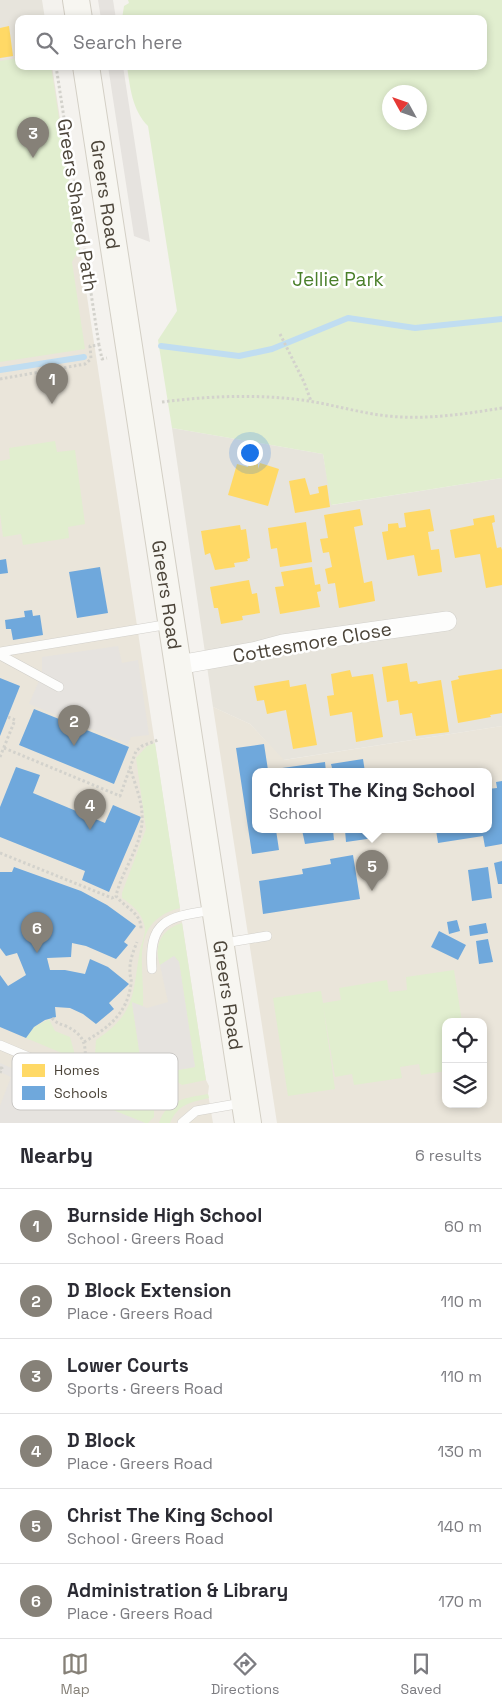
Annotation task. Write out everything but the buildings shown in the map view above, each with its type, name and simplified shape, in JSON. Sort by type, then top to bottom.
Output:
[{"type":"street","points":[[76,0],[78,15]]},
{"type":"street","name":"Greers Road","points":[[87,70],[247,1113]]},
{"type":"street","name":"Cottesmore Close","points":[[178,665],[257,651],[283,644],[446,622]]},
{"type":"lane","points":[[0,653],[172,624]]},
{"type":"lane","points":[[0,653],[59,687]]},
{"type":"lane","points":[[152,969],[150,947],[155,934],[164,923],[176,917],[216,910]]},
{"type":"lane","points":[[221,944],[267,936]]},
{"type":"lane","points":[[0,1045],[18,1053]]},
{"type":"lane","points":[[182,1123],[196,1111],[247,1113]]},
{"type":"path","name":"Greers Shared Path","points":[[57,70],[99,345]]},
{"type":"path","points":[[280,334],[291,353],[310,402]]},
{"type":"path","points":[[0,379],[85,364],[92,359],[90,346],[99,345],[102,359],[113,357]]},
{"type":"path","points":[[160,393],[162,402],[228,396],[310,402],[388,416],[421,418],[502,408]]},
{"type":"path","points":[[0,757],[15,720],[8,717]]},
{"type":"path","points":[[4,748],[120,796],[136,751],[142,746],[158,740]]},
{"type":"path","points":[[116,896],[140,833],[142,822],[142,813],[130,767]]},
{"type":"path","points":[[0,853],[112,898],[116,896]]},
{"type":"path","points":[[84,1042],[107,1028],[118,1017],[126,1003],[132,982],[130,961],[141,926],[131,908],[116,896]]},
{"type":"path","points":[[52,1018],[80,1035],[84,1042],[86,1053]]},
{"type":"path","points":[[0,1068],[2,1068],[0,1073]]},
{"type":"shaded area","points":[[0,0],[42,0],[44,15],[15,15],[15,57],[0,59]]},
{"type":"shaded area","points":[[98,0],[113,0],[115,15],[100,15]]},
{"type":"shaded area","points":[[15,57],[15,70],[53,70],[206,1080],[209,1086],[208,1094],[213,1123],[0,1123],[0,59]]},
{"type":"shaded area","points":[[109,70],[124,70],[150,242],[134,236]]},
{"type":"shaded area","points":[[172,428],[323,454],[332,505],[502,478],[502,726],[283,760],[250,724],[213,707]]},
{"type":"shaded area","points":[[118,646],[122,663],[138,660],[149,735],[131,737],[128,744],[29,704],[42,674],[42,657]]},
{"type":"shaded area","points":[[213,707],[250,724],[284,760],[502,726],[502,1123],[277,1123]]},
{"type":"shaded area","points":[[174,956],[179,962],[195,1067],[178,1070],[178,1053],[140,1053],[132,1002],[147,1008],[168,1002],[160,965]]},
{"type":"shaded area","points":[[0,1063],[12,1068],[12,1110],[113,1110],[145,1123],[0,1123],[0,1106],[11,1077],[0,1072]]},
{"type":"green space","name":"Jellie Park","points":[[128,0],[502,0],[502,478],[331,505],[323,454],[172,428],[158,340],[177,311],[148,126],[135,106],[128,70],[487,70],[487,15],[123,15],[124,6],[129,3]]},
{"type":"green space","points":[[15,59],[15,70],[52,70],[79,249],[72,262],[85,349],[0,362],[0,61]]},
{"type":"green space","points":[[55,441],[57,452],[75,450],[85,524],[68,527],[69,538],[23,545],[21,534],[3,537],[0,513],[0,461],[10,459],[9,448]]},
{"type":"green space","points":[[155,743],[180,908],[164,915],[153,923],[146,934],[142,961],[143,1006],[132,1003],[140,1053],[95,1053],[96,1040],[109,1030],[126,1011],[133,991],[140,950],[145,934],[145,927],[141,916],[122,898],[122,893],[146,829],[136,758],[147,746]]},
{"type":"green space","points":[[182,923],[206,1080],[182,1085],[178,1082],[178,1070],[195,1067],[179,962],[174,956],[160,965],[158,958],[161,939],[169,929]]},
{"type":"green space","points":[[454,970],[461,1018],[442,1018],[442,1072],[421,1075],[419,1064],[400,1067],[402,1078],[354,1085],[352,1074],[335,1077],[323,1005],[335,1089],[288,1096],[273,998],[321,991],[323,1003],[341,1000],[339,988],[387,980],[389,992],[407,990],[406,977]]},
{"type":"green space","points":[[49,1019],[55,1031],[70,1037],[74,1053],[62,1053],[26,1038],[34,1027]]},
{"type":"green space","points":[[208,1094],[209,1098],[181,1108],[170,1123],[159,1123],[166,1110],[178,1110],[178,1101]]},
{"type":"green space","points":[[113,1110],[154,1110],[154,1117],[148,1123]]},
{"type":"waterway","points":[[161,346],[239,356],[272,349],[348,318],[415,328],[502,319]]},
{"type":"waterway","points":[[0,370],[84,357]]},
{"type":"place","name":"Lower Courts","points":[[33,158]]},
{"type":"place","name":"Burnside High School","points":[[52,404]]},
{"type":"place","name":"D Block Extension","points":[[74,746]]},
{"type":"place","name":"D Block","points":[[90,830]]},
{"type":"place","name":"Christ The King School","points":[[372,891]]},
{"type":"place","name":"Administration & Library","points":[[37,953]]}]
